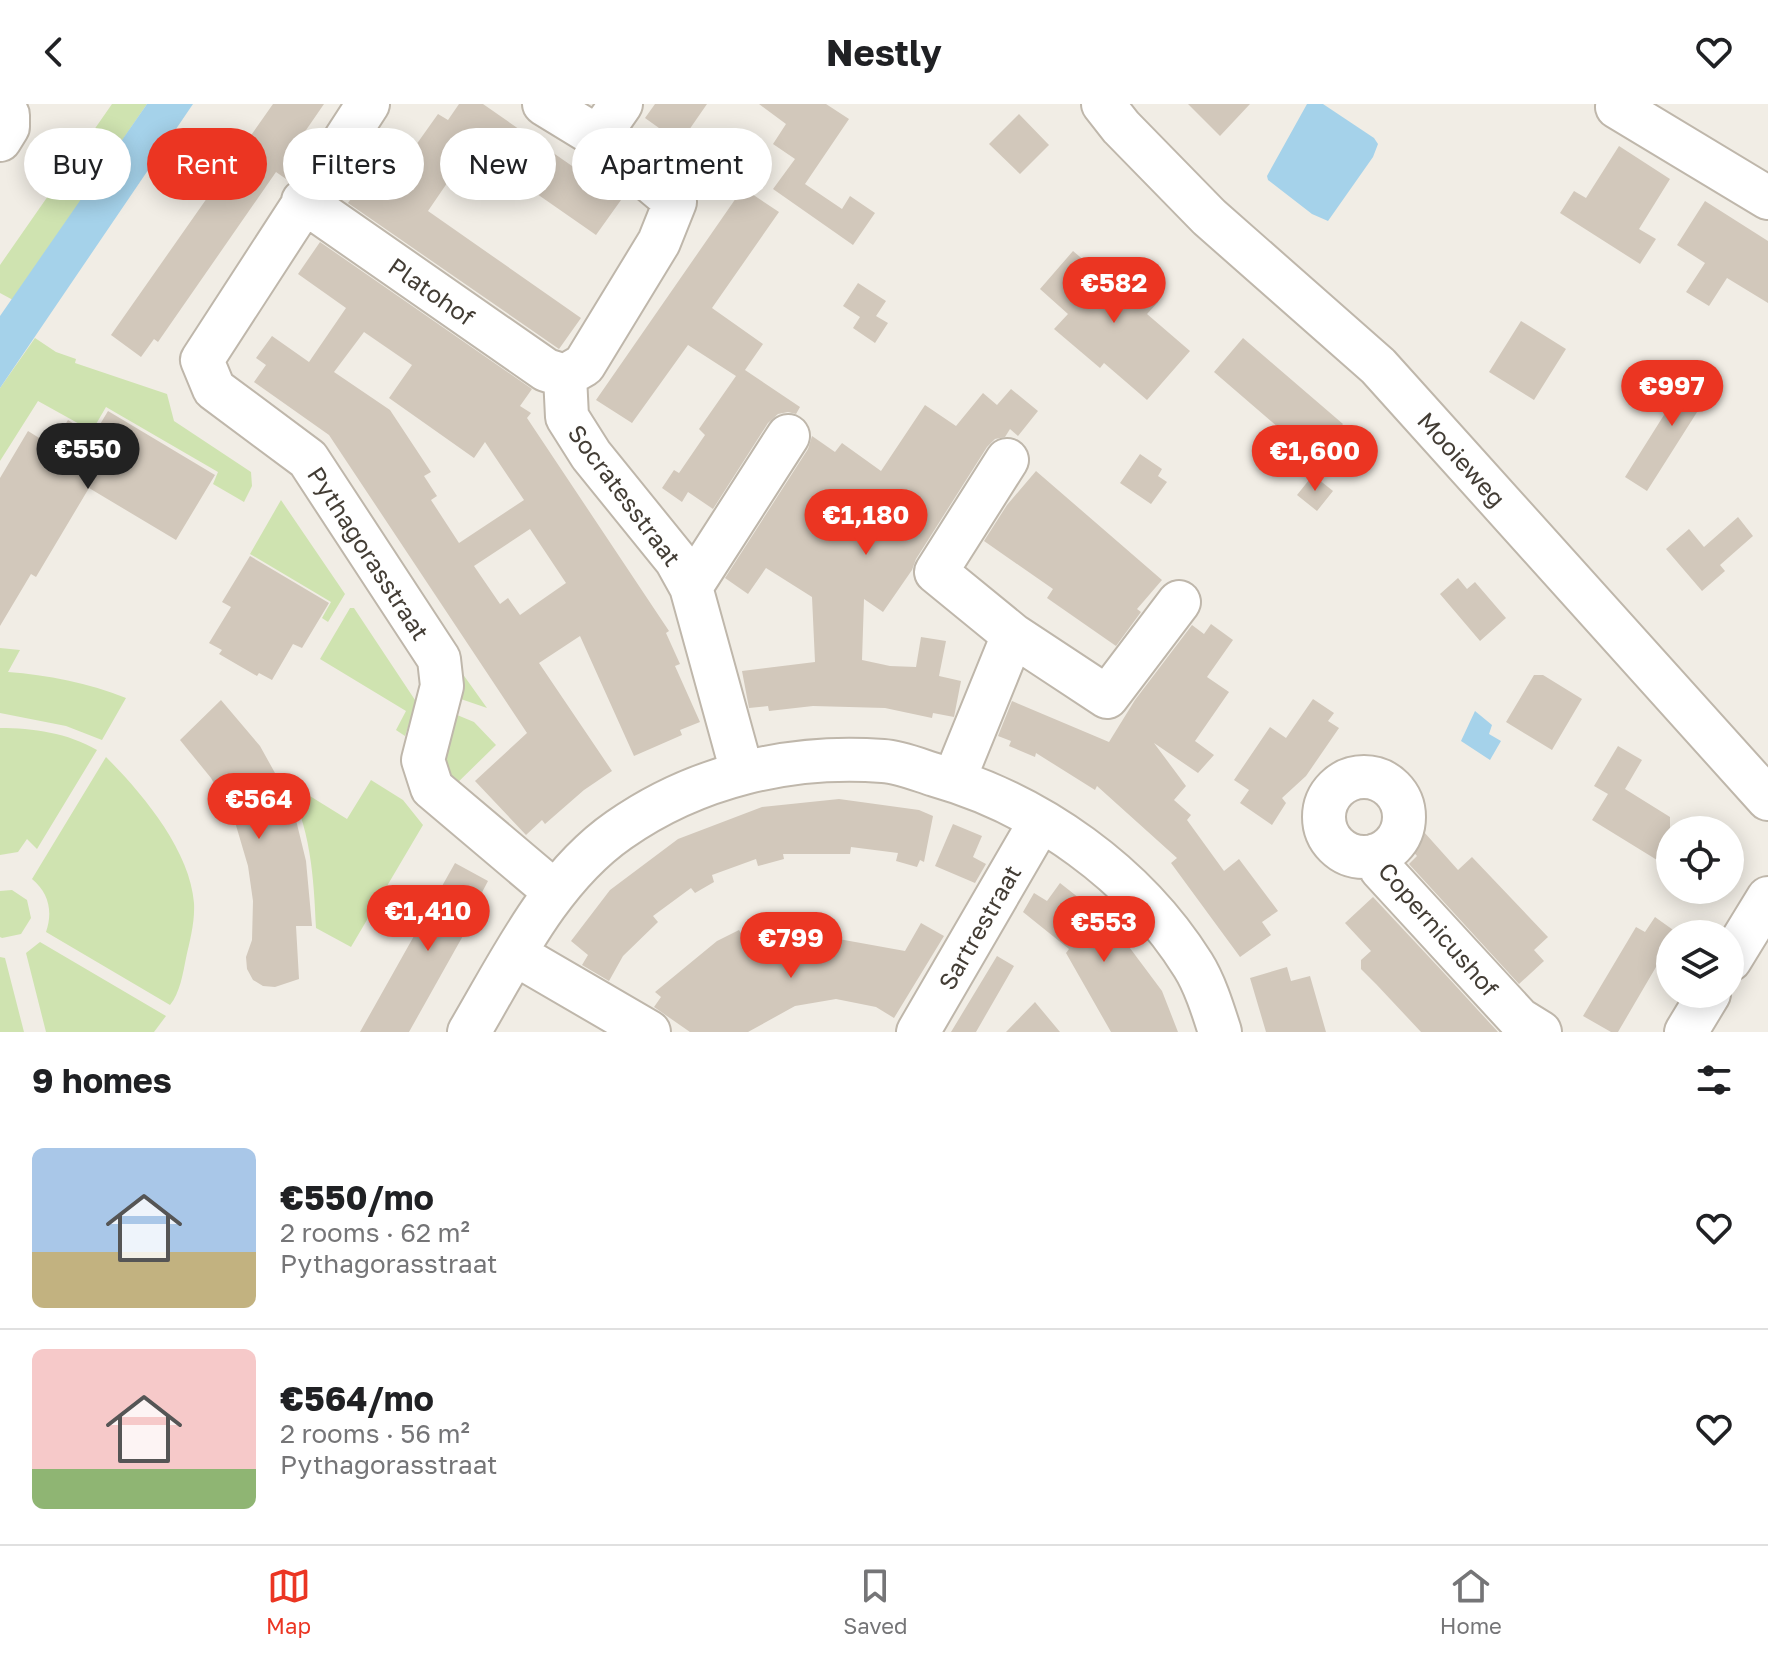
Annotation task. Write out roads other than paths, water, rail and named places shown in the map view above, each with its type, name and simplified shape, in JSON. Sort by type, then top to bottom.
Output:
[{"type":"street","name":"Pythagorasstraat","points":[[368,104],[202,360],[214,389],[308,459],[439,659],[442,686],[423,760],[432,788],[555,892]]},
{"type":"street","points":[[544,104],[609,121],[675,202],[659,242],[584,365],[565,376]]},
{"type":"street","name":"Mooieweg","points":[[1103,104],[1121,127],[1209,217],[1378,366],[1768,799]]},
{"type":"street","points":[[1617,107],[1768,198]]},
{"type":"street","points":[[0,109],[8,115],[8,127],[0,140]]},
{"type":"street","name":"Platohof","points":[[303,201],[546,370],[565,376]]},
{"type":"street","name":"Socratesstraat","points":[[565,376],[567,417],[591,455],[676,560],[691,587],[742,772]]},
{"type":"street","name":"Socratesstraat","points":[[691,587],[788,436]]},
{"type":"street","points":[[1007,460],[936,572],[1013,635],[1107,697],[1179,602]]},
{"type":"street","points":[[954,780],[1013,635]]},
{"type":"street","points":[[469,1032],[555,892],[582,862],[618,830],[675,797],[742,772],[803,761],[886,761],[954,780],[996,797],[1077,845],[1120,878],[1154,913],[1194,967],[1220,1032]]},
{"type":"street","name":"Sartrestraat","points":[[918,1032],[1040,822]]},
{"type":"street","name":"Copernicushof","points":[[1376,855],[1381,869],[1508,1008],[1540,1032]]},
{"type":"street","points":[[1744,937],[1768,898]]},
{"type":"street","points":[[515,954],[649,1032]]},
{"type":"street","points":[[1689,1031],[1701,1008]]},
{"type":"water","points":[[147,104],[193,104],[177,128],[147,128],[147,172],[131,195],[131,128]]},
{"type":"water","points":[[1307,104],[1323,104],[1374,138],[1378,144],[1373,157],[1328,221],[1312,214],[1268,180],[1267,176]]},
{"type":"water","points":[[80,200],[128,200],[0,388],[0,316]]},
{"type":"water","points":[[1475,711],[1492,725],[1489,734],[1501,741],[1490,760],[1461,741]]}]
